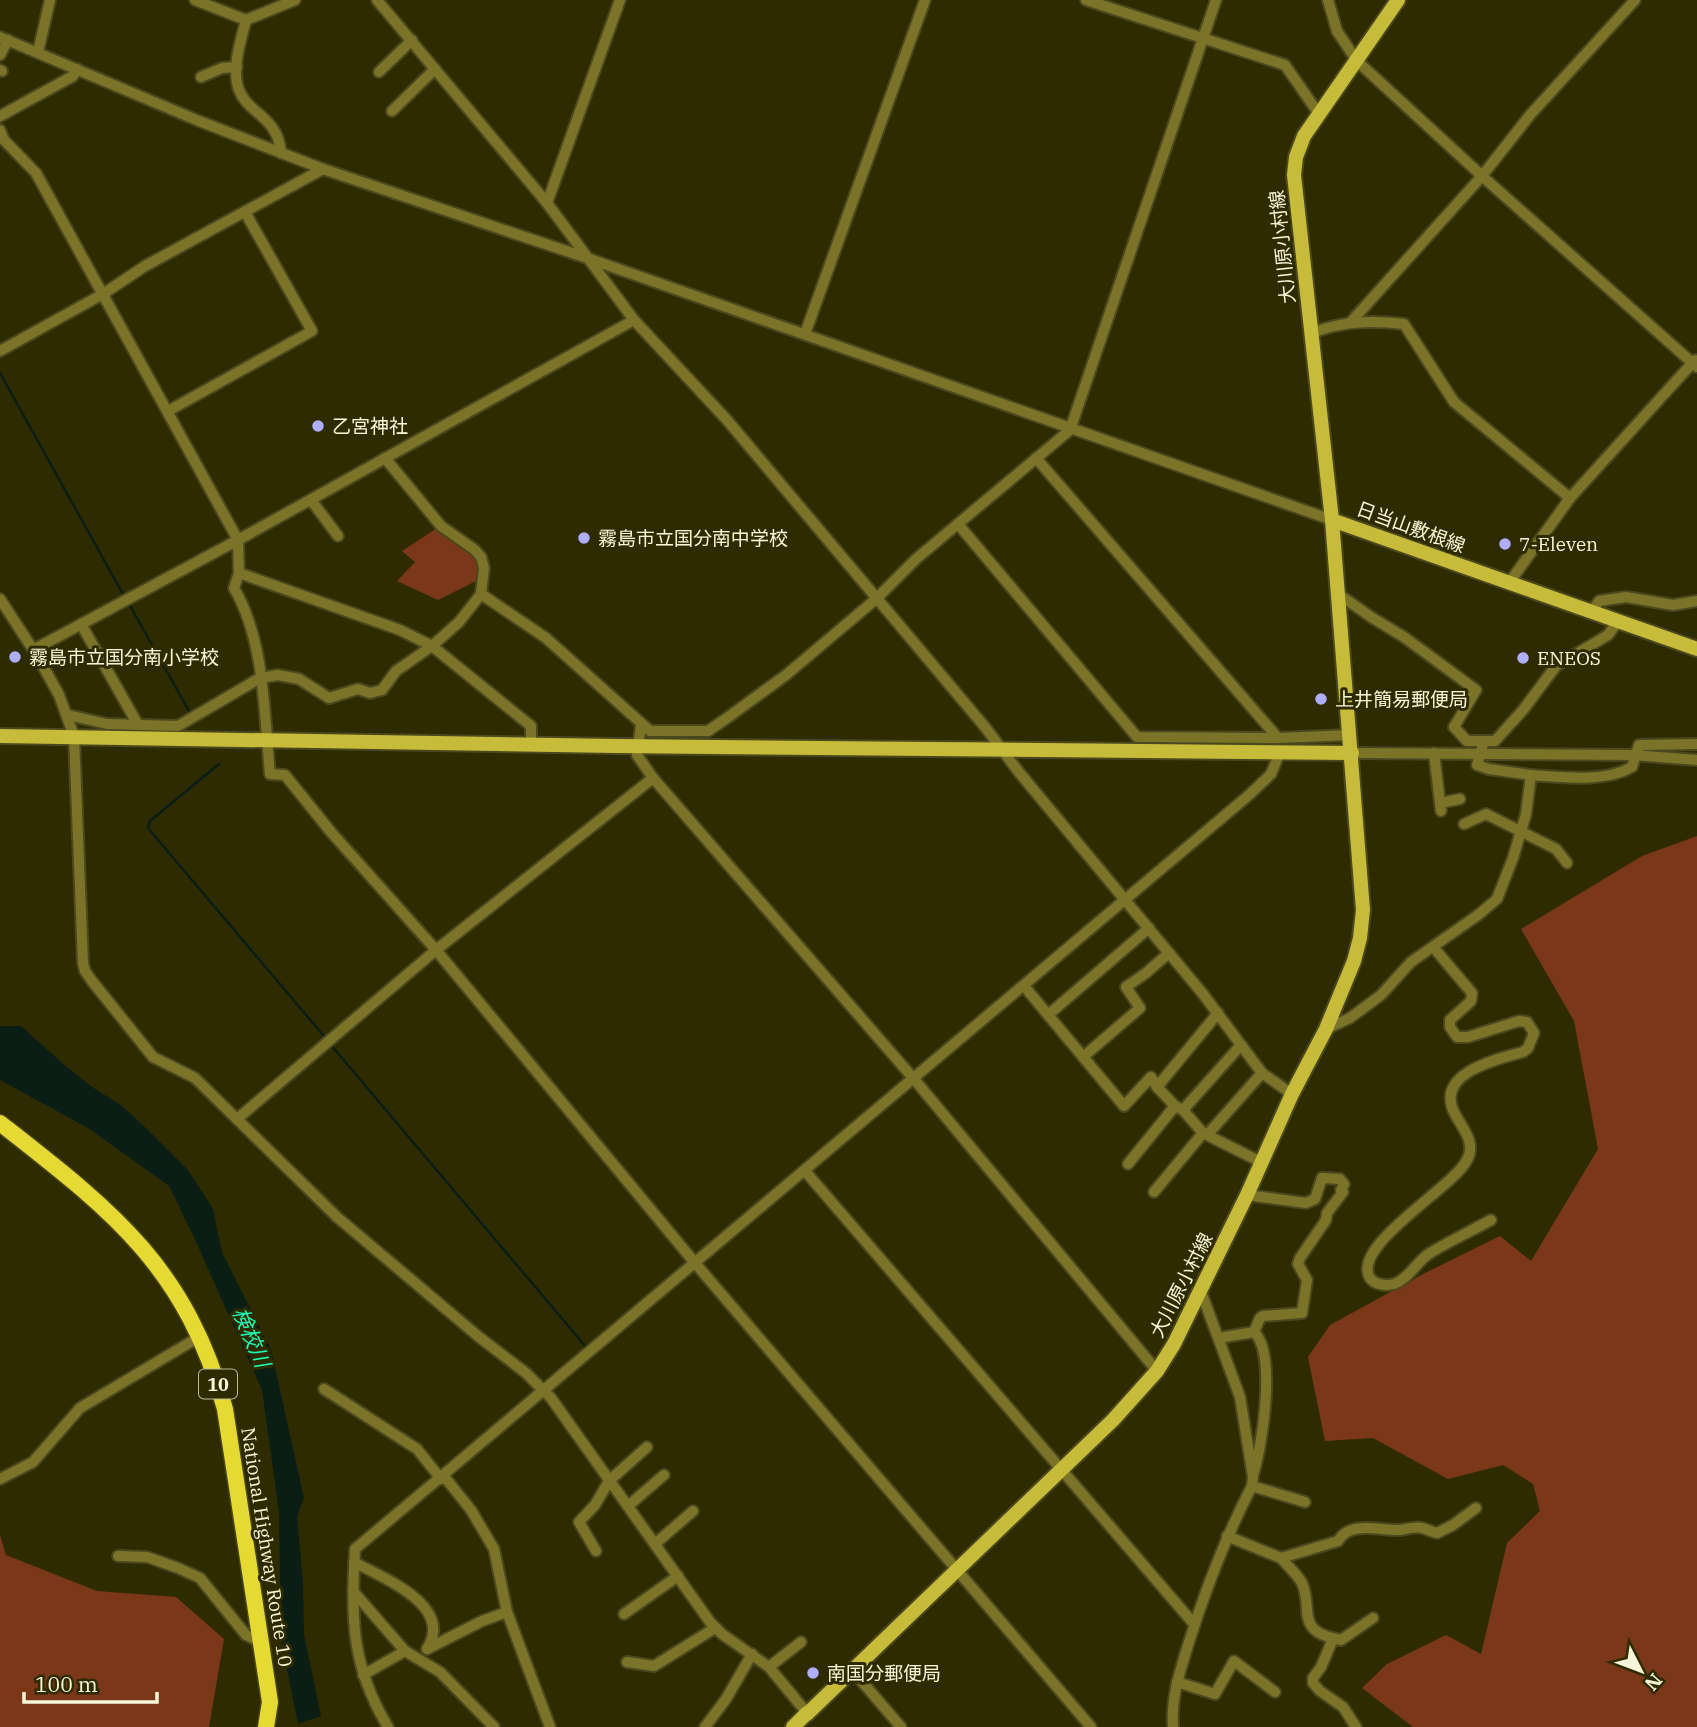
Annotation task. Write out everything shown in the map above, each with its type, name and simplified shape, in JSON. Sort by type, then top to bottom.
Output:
[{"type":"highway","name":"National Highway Route 10","points":[[0,1123],[88,1192],[133,1236],[160,1268],[199,1337],[216,1377],[225,1409],[270,1702],[266,1727]]},
{"type":"main road","name":"大川原小村線","points":[[1332,520],[1294,175],[1296,157],[1304,136],[1398,0]]},
{"type":"main road","name":"日当山敷根線","points":[[1352,753],[1332,520],[1697,649]]},
{"type":"main road","points":[[0,736],[1002,750],[1279,745],[1352,753]]},
{"type":"main road","name":"大川原小村線","points":[[793,1727],[1112,1420],[1157,1371],[1174,1344],[1247,1195],[1292,1094],[1326,1029],[1354,961],[1363,910],[1352,753]]},
{"type":"street","points":[[38,52],[50,0]]},
{"type":"street","points":[[195,0],[246,20],[295,0]]},
{"type":"street","points":[[377,0],[547,203],[634,320],[727,420],[1149,928],[1218,1013],[1262,1073],[1292,1094]]},
{"type":"street","points":[[547,203],[620,0]]},
{"type":"street","points":[[805,334],[925,0]]},
{"type":"street","points":[[1086,0],[1284,65],[1319,114]]},
{"type":"street","points":[[481,594],[546,638],[650,731],[708,731],[786,675],[876,599],[916,559],[1070,430],[1216,0]]},
{"type":"street","points":[[1328,0],[1337,31],[1357,61],[1482,176],[1695,363],[1570,498],[1509,583]]},
{"type":"street","points":[[1350,323],[1482,176],[1530,115],[1635,0]]},
{"type":"street","points":[[246,20],[237,67],[240,94],[275,131],[281,153]]},
{"type":"street","points":[[0,55],[4,38],[199,121],[323,169],[587,258],[1332,520]]},
{"type":"street","points":[[379,72],[412,40]]},
{"type":"street","points":[[201,77],[222,68],[237,67]]},
{"type":"street","points":[[392,111],[435,68]]},
{"type":"street","points":[[0,116],[73,76],[77,69]]},
{"type":"street","points":[[0,130],[4,140],[36,173],[238,540],[239,573],[234,588],[246,607],[254,634],[270,774],[285,775],[436,950],[695,1263],[1091,1727]]},
{"type":"street","points":[[0,351],[103,294],[145,266],[323,169]]},
{"type":"street","points":[[168,411],[312,331],[245,212]]},
{"type":"street","points":[[33,650],[311,500],[634,320]]},
{"type":"street","points":[[1311,334],[1327,326],[1350,323],[1406,325],[1454,402],[1570,498]]},
{"type":"street","points":[[68,715],[107,724],[178,726],[260,678],[278,675],[299,679],[329,698],[358,689],[370,693],[382,690],[396,671],[432,646],[459,622],[481,594],[484,568],[481,557],[475,550],[441,527],[385,458]]},
{"type":"street","points":[[1036,458],[1279,745]]},
{"type":"street","points":[[311,500],[338,536]]},
{"type":"street","points":[[958,524],[1137,737],[1279,745],[1350,735]]},
{"type":"street","points":[[239,573],[400,630],[432,646],[531,726],[531,744]]},
{"type":"street","points":[[1337,593],[1404,637],[1476,690],[1454,727],[1467,741],[1496,741],[1524,710],[1556,666],[1608,635],[1618,621]]},
{"type":"street","points":[[1592,612],[1599,601],[1626,597],[1673,605],[1697,601]]},
{"type":"street","points":[[0,599],[59,695],[74,736],[85,971],[153,1057],[195,1078],[337,1216],[526,1373],[544,1391],[715,1628],[769,1667],[807,1714]]},
{"type":"street","points":[[81,624],[137,723]]},
{"type":"street","points":[[641,725],[637,755],[653,778],[914,1079],[1157,1371]]},
{"type":"street","points":[[1484,741],[1478,765],[1531,775],[1575,777],[1615,773],[1632,766],[1639,745],[1697,744]]},
{"type":"street","points":[[388,1727],[375,1706],[356,1649],[352,1620],[355,1549],[1265,781],[1271,774],[1279,745]]},
{"type":"street","points":[[1352,753],[1634,755],[1697,760]]},
{"type":"street","points":[[1434,753],[1440,807],[1460,799]]},
{"type":"street","points":[[1326,1029],[1350,1018],[1381,995],[1410,962],[1434,948],[1497,899],[1526,814],[1531,775]]},
{"type":"street","points":[[237,1119],[436,950],[653,778]]},
{"type":"street","points":[[1469,825],[1486,814],[1556,849],[1567,863]]},
{"type":"street","points":[[1048,1015],[1149,928]]},
{"type":"street","points":[[1434,948],[1472,993],[1471,1001],[1450,1020],[1450,1027],[1457,1037],[1468,1037],[1520,1021],[1527,1022],[1534,1033],[1528,1048],[1523,1052],[1478,1066],[1455,1084],[1450,1095],[1455,1114],[1470,1140],[1468,1160],[1444,1186],[1377,1246],[1370,1257],[1368,1275],[1379,1284],[1394,1284],[1404,1278],[1428,1254],[1491,1220]]},
{"type":"street","points":[[1083,1057],[1140,1008],[1126,987],[1169,953]]},
{"type":"street","points":[[1024,986],[1124,1106],[1151,1077],[1157,1087],[1206,1134],[1261,1162]]},
{"type":"street","points":[[1157,1087],[1218,1013]]},
{"type":"street","points":[[1128,1164],[1241,1045]]},
{"type":"street","points":[[1154,1192],[1262,1073]]},
{"type":"street","points":[[805,1171],[1194,1625]]},
{"type":"street","points":[[1247,1195],[1306,1203],[1315,1199],[1322,1178],[1340,1179],[1344,1184],[1341,1190],[1343,1192],[1326,1213],[1326,1220],[1298,1264],[1307,1280],[1303,1313],[1263,1316],[1254,1332]]},
{"type":"street","points":[[1200,1289],[1240,1397],[1252,1481]]},
{"type":"street","points":[[1219,1338],[1254,1332]]},
{"type":"street","points":[[1174,1727],[1172,1707],[1194,1625],[1227,1536],[1252,1481],[1260,1454],[1266,1381],[1262,1349],[1254,1332]]},
{"type":"street","points":[[0,1479],[33,1462],[80,1408],[199,1337]]},
{"type":"street","points":[[324,1388],[417,1449],[471,1510],[494,1549],[507,1612],[550,1727]]},
{"type":"street","points":[[596,1551],[579,1522],[595,1505],[609,1481],[647,1447]]},
{"type":"street","points":[[628,1506],[664,1475]]},
{"type":"street","points":[[1252,1481],[1305,1502]]},
{"type":"street","points":[[1281,1558],[1338,1541],[1348,1531],[1419,1527],[1437,1533],[1476,1508]]},
{"type":"street","points":[[655,1544],[694,1511]]},
{"type":"street","points":[[1227,1536],[1281,1558],[1302,1584],[1308,1623],[1333,1639],[1340,1640],[1373,1618]]},
{"type":"street","points":[[118,1556],[147,1557],[178,1567],[200,1578],[246,1635],[261,1642]]},
{"type":"street","points":[[354,1562],[405,1590],[427,1611],[435,1627],[432,1643],[427,1649]]},
{"type":"street","points":[[624,1614],[678,1576]]},
{"type":"street","points":[[353,1591],[409,1654],[440,1672],[494,1727]]},
{"type":"street","points":[[363,1675],[507,1612]]},
{"type":"street","points":[[627,1662],[654,1666],[715,1628]]},
{"type":"street","points":[[1333,1639],[1313,1682],[1320,1691],[1343,1707],[1356,1727]]},
{"type":"street","points":[[769,1667],[801,1642]]},
{"type":"street","points":[[705,1727],[726,1699],[752,1654]]},
{"type":"street","points":[[1177,1682],[1215,1694],[1234,1661],[1275,1692]]},
{"type":"street","points":[[852,1670],[901,1727]]},
{"type":"shaded area","points":[[437,528],[477,560],[480,579],[438,600],[397,581],[415,562],[402,551]]},
{"type":"shaded area","points":[[1697,836],[1697,1727],[1413,1727],[1362,1688],[1387,1664],[1446,1635],[1481,1654],[1507,1543],[1540,1511],[1533,1484],[1503,1465],[1448,1479],[1373,1438],[1325,1441],[1308,1357],[1330,1325],[1500,1236],[1531,1261],[1598,1149],[1574,1021],[1521,929],[1642,856]]},
{"type":"shaded area","points":[[0,1535],[6,1555],[97,1591],[176,1597],[224,1639],[209,1727],[0,1727]]},
{"type":"water","name":"検校川","points":[[0,1026],[21,1026],[92,1087],[121,1105],[188,1170],[213,1209],[222,1252],[271,1350],[304,1498],[297,1516],[303,1582],[304,1635],[321,1716],[298,1724],[281,1640],[279,1512],[262,1390],[193,1235],[169,1186],[88,1128],[0,1080]]},
{"type":"waterway","points":[[0,373],[124,596]]},
{"type":"waterway","points":[[129,604],[189,711]]},
{"type":"waterway","points":[[219,764],[150,821],[148,828],[323,1035]]},
{"type":"waterway","points":[[331,1045],[586,1347]]},
{"type":"place","name":"乙宮神社","points":[[318,426]]},
{"type":"place","name":"霧島市立国分南中学校","points":[[584,538]]},
{"type":"place","name":"7-Eleven","points":[[1505,544]]},
{"type":"place","name":"霧島市立国分南小学校","points":[[15,657]]},
{"type":"place","name":"ENEOS","points":[[1523,658]]},
{"type":"place","name":"上井簡易郵便局","points":[[1321,699]]},
{"type":"place","name":"南国分郵便局","points":[[813,1673]]}]
